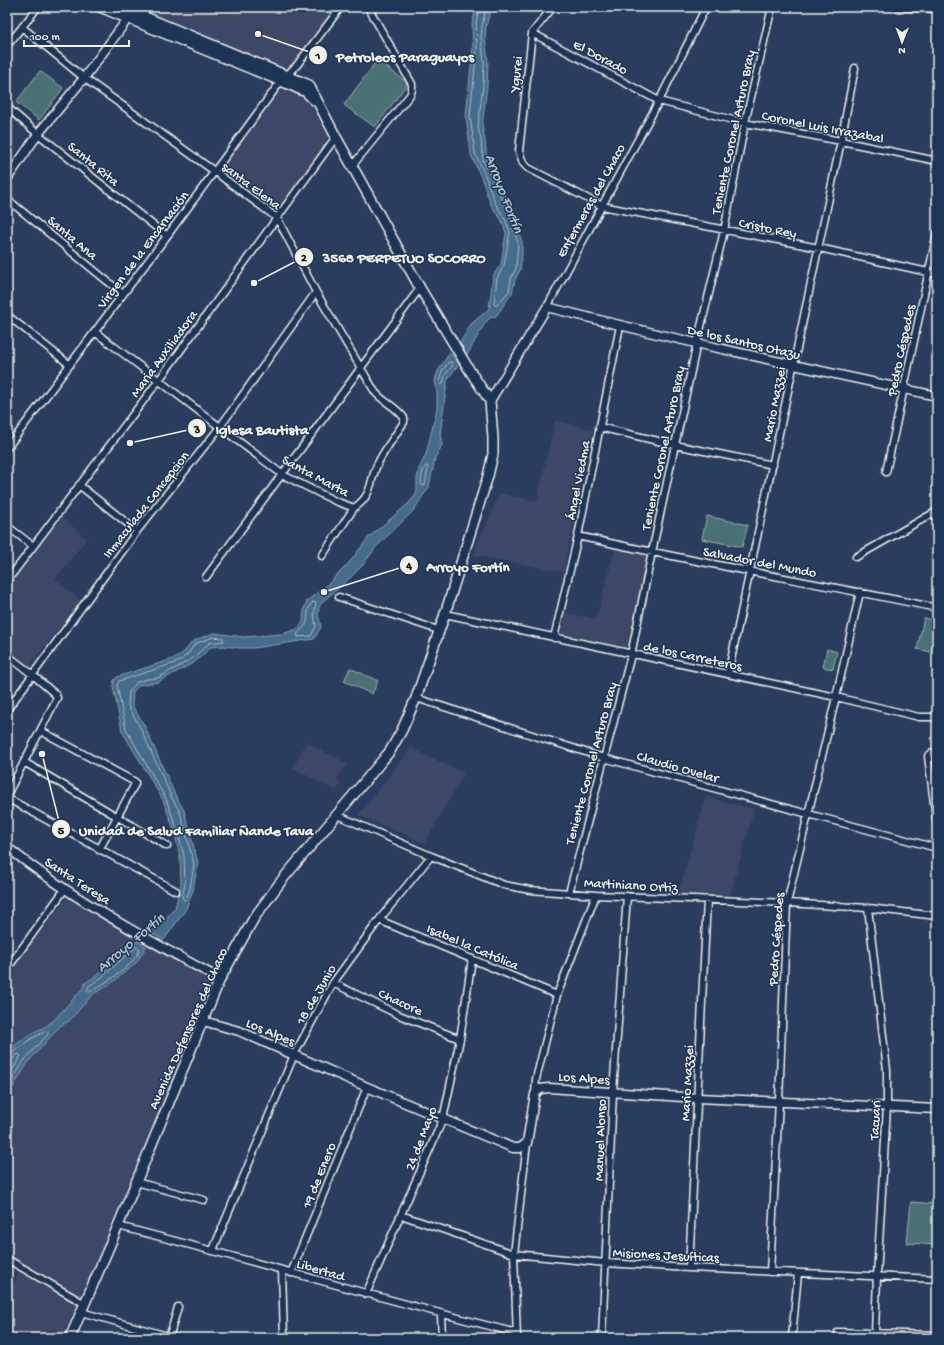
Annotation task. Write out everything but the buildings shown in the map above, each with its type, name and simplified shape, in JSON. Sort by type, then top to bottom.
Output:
[{"type":"main road","points":[[100,7],[130,15],[283,78],[306,92],[319,106]]},
{"type":"main road","points":[[121,7],[130,15]]},
{"type":"main road","name":"Avenida Defensores del Chaco","points":[[70,1338],[118,1226],[220,978],[254,918],[282,880],[390,750],[402,730],[416,698],[438,630],[445,614],[488,476],[493,454],[493,422],[490,401],[470,371],[420,288],[319,106],[309,85],[283,78]]},
{"type":"street","points":[[7,46],[38,7]]},
{"type":"street","name":"Virgen de la Encarnación","points":[[7,448],[167,236],[283,78],[296,64],[341,7]]},
{"type":"street","points":[[352,166],[410,95],[412,90],[412,84],[368,7]]},
{"type":"street","points":[[532,33],[553,7]]},
{"type":"street","name":"Enfermeras del Chaco","points":[[490,401],[547,307],[659,101],[706,7]]},
{"type":"street","name":"Teniente Coronel Arturo Bray","points":[[568,893],[631,655],[675,445],[724,231],[745,123],[772,7]]},
{"type":"street","points":[[896,8],[937,9]]},
{"type":"street","points":[[7,179],[38,134],[84,78],[130,15]]},
{"type":"street","name":"santa Elena","points":[[22,27],[84,78],[277,218],[316,292],[361,368],[379,396],[396,409],[404,418],[404,422],[376,467],[369,491],[360,504],[354,508]]},
{"type":"street","name":"El Dorado","points":[[532,33],[659,101]]},
{"type":"street","name":"Ygurei","points":[[519,150],[532,33]]},
{"type":"street","name":"Mario Mazzei","points":[[728,674],[842,141],[855,68]]},
{"type":"street","name":"Coronel Luis Irrazabal","points":[[659,101],[745,123],[937,161]]},
{"type":"street","name":"Santa Rita","points":[[7,107],[38,134],[167,236]]},
{"type":"street","name":"Maria Auxiliadora","points":[[7,581],[159,380],[336,137]]},
{"type":"street","name":"Cristo Rey","points":[[519,150],[523,163],[528,168],[602,206],[724,231],[819,248],[937,274]]},
{"type":"street","name":"Santa Ana","points":[[7,199],[123,294]]},
{"type":"street","name":"Pedro Céspedes","points":[[886,472],[937,233]]},
{"type":"street","points":[[206,577],[284,474],[420,288]]},
{"type":"street","name":"Inmaculada Concepcion","points":[[7,710],[34,675],[137,531],[220,427],[316,292]]},
{"type":"street","name":"De los Santos Otazu","points":[[547,307],[620,326],[937,396]]},
{"type":"street","points":[[8,316],[70,365]]},
{"type":"street","name":"Ángel Viedma","points":[[554,638],[578,536],[620,326]]},
{"type":"street","name":"Santa Marta","points":[[95,332],[284,474],[335,501],[354,508]]},
{"type":"street","points":[[599,427],[675,445],[773,465]]},
{"type":"street","points":[[79,485],[137,531]]},
{"type":"street","points":[[322,556],[354,508]]},
{"type":"street","points":[[856,557],[937,511]]},
{"type":"street","points":[[7,526],[33,546]]},
{"type":"street","name":"Salvador del Mundo","points":[[578,536],[750,572],[937,608]]},
{"type":"street","name":"Pedro Céspedes","points":[[770,1272],[787,903],[860,592]]},
{"type":"street","points":[[339,598],[438,630]]},
{"type":"street","name":"de los Carreteros","points":[[445,614],[631,655],[728,674],[919,717],[937,717]]},
{"type":"street","points":[[7,656],[34,675],[56,695],[57,698],[7,795]]},
{"type":"street","name":"Claudio Ovelar","points":[[416,698],[604,758],[937,848]]},
{"type":"street","points":[[41,731],[135,782],[99,850]]},
{"type":"street","points":[[937,752],[928,756],[937,826]]},
{"type":"street","points":[[24,762],[167,846]]},
{"type":"street","points":[[7,798],[99,850],[176,891]]},
{"type":"street","name":"Martiniano Ortiz","points":[[337,815],[431,856],[504,885],[530,890],[596,895],[868,908],[937,916]]},
{"type":"street","name":"Santa Teresa","points":[[7,847],[66,889],[136,933],[220,978]]},
{"type":"street","name":"18 de Junio","points":[[213,1250],[294,1055],[333,983],[379,920],[431,856]]},
{"type":"street","points":[[7,969],[66,889]]},
{"type":"street","points":[[517,1336],[514,1254],[536,1079],[557,996],[596,895]]},
{"type":"street","name":"Manuel Alonso","points":[[602,1338],[613,1092],[627,896]]},
{"type":"street","name":"Mario Mazzei","points":[[690,1268],[707,900]]},
{"type":"street","name":"Tacuari","points":[[868,908],[887,1070],[887,1106],[875,1333]]},
{"type":"street","name":"Isabel la Católica","points":[[379,920],[557,996]]},
{"type":"street","name":"24 de Mayo","points":[[366,1294],[443,1119],[460,1039],[472,959]]},
{"type":"street","name":"Chacore","points":[[333,983],[400,1015],[460,1039]]},
{"type":"street","name":"Los Alpes","points":[[203,1021],[239,1031],[367,1088],[513,1148],[520,1148],[527,1143]]},
{"type":"street","name":"19 de Enero","points":[[291,1273],[367,1088]]},
{"type":"street","name":"Los Alpes","points":[[535,1094],[540,1089],[549,1088],[698,1098],[937,1109]]},
{"type":"street","points":[[136,1182],[204,1200]]},
{"type":"street","name":"Misiones Jesuíticas","points":[[401,1215],[514,1254],[606,1263],[690,1268],[937,1279]]},
{"type":"street","name":"Libertad","points":[[118,1226],[213,1250],[517,1336]]},
{"type":"street","points":[[7,1259],[83,1308],[171,1338],[178,1307]]},
{"type":"street","points":[[282,1270],[284,1338]]},
{"type":"street","points":[[792,1338],[798,1273]]},
{"type":"street","points":[[441,1314],[442,1338]]},
{"type":"street","points":[[838,1332],[937,1335]]},
{"type":"shaded area","points":[[139,7],[337,7],[286,71]]},
{"type":"shaded area","points":[[285,87],[305,96],[308,99],[329,138],[278,211],[222,171],[220,168],[245,131],[249,135],[248,133],[280,89]]},
{"type":"shaded area","points":[[555,420],[593,430],[563,572],[473,555],[500,493],[537,501]]},
{"type":"shaded area","points":[[62,517],[87,539],[55,579],[81,601],[28,668],[7,654],[7,585],[38,544]]},
{"type":"shaded area","points":[[615,549],[645,555],[648,558],[627,650],[560,637],[565,613],[596,619]]},
{"type":"shaded area","points":[[306,742],[348,764],[337,779],[341,784],[336,791],[293,768]]},
{"type":"shaded area","points":[[411,748],[464,773],[425,843],[358,815]]},
{"type":"shaded area","points":[[706,797],[754,809],[729,899],[678,894]]},
{"type":"shaded area","points":[[72,891],[222,978],[84,1304],[7,1255],[7,976]]},
{"type":"shaded area","points":[[21,1269],[78,1305],[61,1338],[7,1338],[7,1315],[11,1308],[7,1305],[7,1295]]},
{"type":"green space","points":[[377,60],[408,83],[375,127],[344,105]]},
{"type":"green space","points":[[40,71],[63,88],[39,120],[16,102]]},
{"type":"green space","points":[[707,516],[748,525],[742,547],[702,539]]},
{"type":"green space","points":[[924,618],[937,621],[931,652],[917,649]]},
{"type":"green space","points":[[827,649],[837,652],[833,669],[823,667]]},
{"type":"green space","points":[[350,668],[378,681],[372,694],[344,681]]},
{"type":"green space","points":[[911,1202],[937,1204],[937,1245],[907,1243]]},
{"type":"water","points":[[476,7],[491,7],[485,38],[488,62],[487,86],[482,126],[487,161],[511,208],[522,242],[522,254],[520,270],[515,280],[512,293],[496,316],[490,318],[485,323],[467,355],[460,343],[471,324],[489,309],[493,276],[501,264],[506,233],[502,221],[491,205],[471,155],[466,116],[473,47],[472,24]]},
{"type":"water","points":[[450,352],[459,364],[447,382],[440,435],[442,445],[435,458],[429,487],[413,511],[376,547],[363,565],[346,582],[323,601],[319,607],[318,614],[321,627],[314,639],[253,648],[224,646],[211,647],[195,662],[158,682],[139,685],[133,692],[132,705],[144,725],[176,797],[184,810],[198,863],[193,890],[186,909],[164,940],[148,931],[167,917],[175,908],[181,884],[180,857],[174,830],[163,800],[122,731],[113,686],[114,680],[117,677],[176,658],[184,652],[193,641],[214,633],[244,637],[282,634],[295,630],[299,627],[303,622],[304,609],[307,601],[327,585],[349,563],[369,537],[408,504],[415,496],[419,469],[426,454],[437,409],[435,380],[438,371]]},
{"type":"water","points":[[137,941],[146,947],[136,963],[108,986],[93,994],[69,1021],[60,1026],[29,1061],[7,1094],[7,1052],[27,1036],[48,1025],[83,988],[85,983],[99,974]]},
{"type":"place","name":"Petroleos Paraguayos","points":[[258,34]]},
{"type":"place","name":"3568 PERPETUO SOCORRO","points":[[254,283]]},
{"type":"place","name":"Iglesa Bautista","points":[[130,443]]},
{"type":"place","name":"Arroyo Fortín","points":[[324,592]]},
{"type":"place","name":"Unidad de Salud Familiar Ñande Tava","points":[[42,754]]}]
